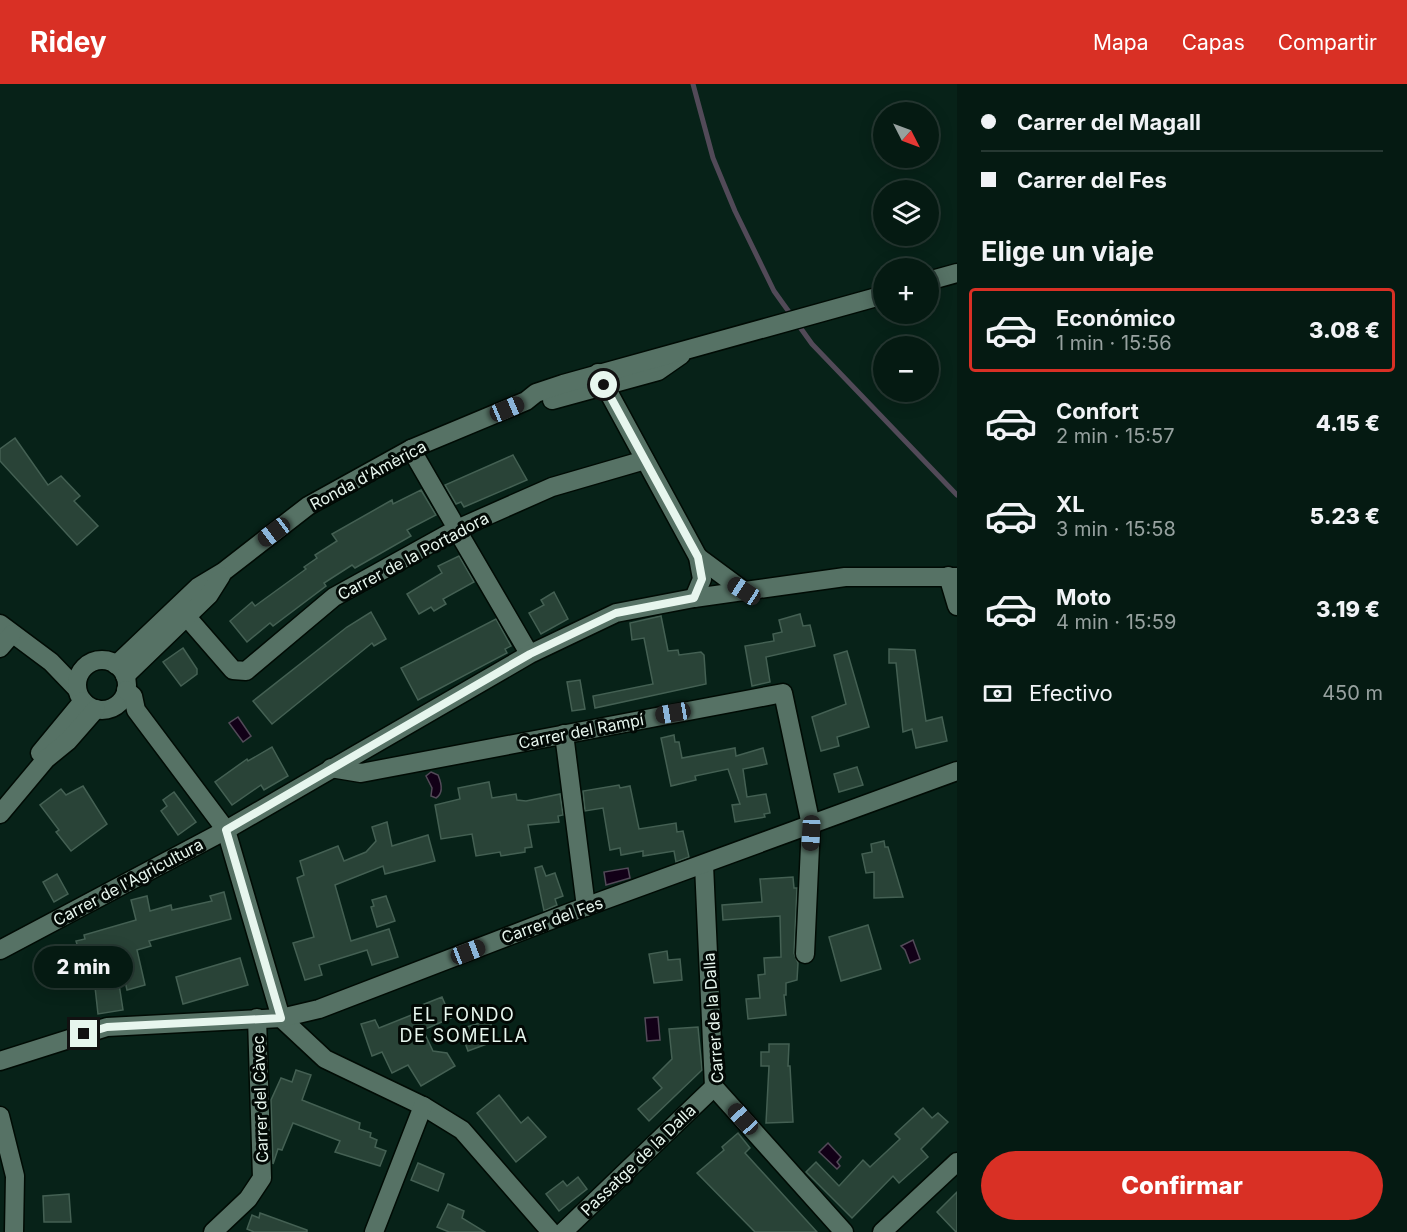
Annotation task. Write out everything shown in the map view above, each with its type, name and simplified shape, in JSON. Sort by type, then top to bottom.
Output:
[{"type":"street","points":[[939,278],[957,273]]},
{"type":"street","name":"Ronda d'Amèrica","points":[[124,689],[198,587],[223,572],[308,506],[411,449],[526,401],[550,401],[601,379],[658,371],[687,351],[873,298]]},
{"type":"street","points":[[601,379],[698,557],[702,579],[694,598]]},
{"type":"street","points":[[411,449],[452,520]]},
{"type":"street","name":"Carrer de la Portadora","points":[[186,616],[233,670],[246,671],[334,597],[457,529],[552,487],[645,460]]},
{"type":"street","points":[[461,537],[527,650]]},
{"type":"street","points":[[698,557],[744,591]]},
{"type":"street","name":"Ronda d'Amèrica","points":[[124,689],[186,616],[209,595],[223,572]]},
{"type":"street","points":[[953,576],[957,606]]},
{"type":"street","name":"Carrer de l'Agricultura","points":[[0,950],[226,830],[530,654],[616,613],[694,598],[845,577],[953,576]]},
{"type":"street","points":[[0,648],[6,629],[51,662],[70,665],[84,692],[107,709],[124,689]]},
{"type":"street","points":[[0,814],[46,759],[68,741],[94,660],[102,659],[226,830],[281,1018],[325,1059],[423,1106],[462,1130],[551,1232]]},
{"type":"street","points":[[0,800],[84,692]]},
{"type":"street","name":"Carrer del Rampí","points":[[331,768],[361,772],[783,693],[811,825],[805,954]]},
{"type":"street","points":[[564,734],[586,908]]},
{"type":"street","name":"Carrer del Fes","points":[[0,1061],[107,1027],[281,1018],[318,1009],[957,771]]},
{"type":"street","name":"Carrer de la Dalla","points":[[704,865],[714,1087],[844,1232]]},
{"type":"street","name":"Carrer del Càvec","points":[[213,1232],[248,1199],[262,1178],[257,1018]]},
{"type":"street","name":"Passatge de la Dalla","points":[[563,1232],[714,1087]]},
{"type":"street","points":[[374,1232],[423,1106]]},
{"type":"street","points":[[0,1116],[15,1176],[14,1232]]},
{"type":"street","points":[[889,1230],[957,1162]]},
{"type":"shaded area","points":[[238,717],[251,736],[243,742],[229,723]]},
{"type":"shaded area","points":[[431,772],[438,775],[441,784],[439,796],[436,798],[431,796],[432,788],[426,776]]},
{"type":"shaded area","points":[[628,868],[630,878],[606,885],[604,872]]},
{"type":"shaded area","points":[[913,940],[920,959],[910,963],[901,946]]},
{"type":"shaded area","points":[[658,1017],[660,1040],[647,1041],[645,1018]]},
{"type":"shaded area","points":[[828,1143],[841,1157],[837,1162],[840,1166],[837,1169],[819,1152]]},
{"type":"building","points":[[15,438],[48,485],[61,476],[80,496],[74,501],[98,526],[77,545],[0,461],[0,449]]},
{"type":"building","points":[[513,455],[527,480],[464,507],[461,502],[456,504],[445,485]]},
{"type":"building","points":[[421,490],[436,515],[407,530],[411,536],[355,568],[352,565],[324,583],[326,586],[273,626],[270,623],[247,642],[230,621],[252,602],[255,606],[306,569],[304,567],[317,558],[315,555],[337,541],[332,534],[392,500],[393,504]]},
{"type":"building","points":[[459,556],[474,582],[443,599],[446,604],[434,611],[431,607],[419,614],[407,594],[442,573],[438,566]]},
{"type":"building","points":[[554,592],[568,619],[541,634],[529,613],[544,605],[541,600]]},
{"type":"building","points":[[371,612],[386,639],[374,646],[372,643],[272,724],[253,701],[347,627]]},
{"type":"building","points":[[800,614],[803,626],[810,625],[815,646],[766,657],[770,682],[752,686],[745,646],[774,641],[773,634],[782,632],[779,620]]},
{"type":"building","points":[[661,616],[668,651],[678,650],[679,655],[701,652],[704,655],[706,684],[595,708],[593,696],[653,684],[644,638],[632,640],[630,623]]},
{"type":"building","points":[[496,619],[511,646],[505,649],[507,653],[418,700],[401,668]]},
{"type":"building","points":[[183,648],[197,669],[197,674],[181,686],[163,662]]},
{"type":"building","points":[[889,649],[915,650],[926,721],[942,717],[947,741],[916,748],[912,729],[903,732],[896,663],[889,663]]},
{"type":"building","points":[[847,651],[869,727],[837,737],[839,746],[821,751],[812,717],[846,704],[834,655]]},
{"type":"building","points":[[580,680],[585,709],[572,711],[567,682]]},
{"type":"building","points":[[674,735],[675,742],[679,742],[682,758],[735,748],[736,756],[763,748],[767,764],[743,769],[747,797],[766,794],[770,813],[764,814],[765,817],[735,822],[732,805],[740,804],[728,769],[695,776],[696,780],[671,786],[661,738]]},
{"type":"building","points":[[272,747],[288,776],[264,790],[261,785],[232,805],[215,782],[247,759],[248,761]]},
{"type":"building","points":[[857,767],[863,785],[839,792],[834,774]]},
{"type":"building","points":[[489,782],[492,798],[516,794],[517,800],[526,801],[560,794],[563,815],[558,816],[559,822],[528,825],[532,847],[525,848],[525,852],[501,856],[500,852],[476,856],[472,834],[441,839],[435,805],[460,799],[458,788]]},
{"type":"building","points":[[619,785],[620,788],[630,786],[639,829],[676,823],[677,832],[683,831],[689,857],[676,862],[674,851],[643,856],[643,851],[621,855],[620,848],[610,850],[603,808],[585,811],[583,791]]},
{"type":"building","points":[[83,786],[107,824],[71,851],[56,832],[59,830],[40,805],[61,789],[66,795]]},
{"type":"building","points":[[174,792],[196,822],[178,835],[161,811],[167,806],[163,800]]},
{"type":"building","points":[[387,822],[392,846],[428,835],[435,861],[385,874],[383,866],[335,885],[351,941],[389,929],[398,957],[372,965],[367,950],[319,965],[322,975],[305,980],[293,943],[314,937],[297,878],[304,875],[300,861],[338,846],[344,861],[366,852],[376,841],[372,827]]},
{"type":"building","points":[[884,841],[885,847],[888,847],[903,897],[874,898],[874,872],[866,873],[862,854],[872,852],[871,844]]},
{"type":"building","points":[[542,866],[546,876],[555,873],[563,896],[555,899],[557,905],[544,911],[535,868]]},
{"type":"building","points":[[57,874],[68,894],[54,902],[43,882]]},
{"type":"building","points":[[793,877],[794,888],[797,888],[794,953],[798,963],[797,980],[786,983],[786,995],[784,995],[786,1015],[748,1019],[746,999],[760,998],[758,975],[765,974],[764,958],[781,957],[780,916],[723,920],[722,905],[762,902],[760,879]]},
{"type":"building","points":[[224,892],[231,919],[149,941],[151,946],[137,950],[145,985],[127,990],[119,954],[75,966],[71,953],[79,951],[76,941],[85,939],[84,935],[136,920],[131,900],[147,896],[150,911],[171,905],[172,910],[212,901],[210,896]]},
{"type":"building","points":[[386,896],[395,921],[377,927],[371,907],[374,906],[372,900]]},
{"type":"building","points":[[868,925],[881,969],[841,981],[829,937]]},
{"type":"building","points":[[667,951],[668,960],[680,959],[682,980],[654,983],[649,954]]},
{"type":"building","points":[[240,958],[248,985],[183,1004],[176,977]]},
{"type":"building","points":[[119,984],[123,1010],[98,1014],[95,987]]},
{"type":"building","points":[[442,997],[451,1018],[423,1030],[433,1051],[447,1053],[455,1066],[421,1086],[408,1065],[392,1073],[382,1052],[372,1056],[361,1024],[375,1020],[379,1028],[424,1010],[422,1005]]},
{"type":"building","points":[[490,1020],[495,1041],[468,1051],[460,1029]]},
{"type":"building","points":[[698,1027],[702,1070],[649,1121],[638,1109],[662,1088],[653,1078],[672,1059],[669,1029]]},
{"type":"building","points":[[769,1044],[789,1044],[788,1066],[790,1066],[793,1122],[766,1123],[769,1066],[761,1066],[761,1052],[769,1052]]},
{"type":"building","points":[[296,1070],[311,1075],[302,1100],[360,1123],[359,1129],[371,1133],[370,1137],[377,1140],[375,1147],[386,1151],[380,1166],[335,1152],[340,1141],[293,1123],[282,1150],[278,1149],[273,1164],[271,1100],[281,1078],[292,1082]]},
{"type":"building","points":[[499,1095],[521,1123],[528,1117],[546,1137],[516,1162],[477,1113]]},
{"type":"building","points":[[923,1108],[932,1118],[938,1113],[948,1122],[921,1149],[928,1157],[899,1183],[893,1176],[852,1218],[806,1172],[816,1162],[839,1186],[863,1160],[870,1167],[900,1139],[895,1134]]},
{"type":"building","points":[[738,1133],[750,1148],[745,1153],[817,1232],[755,1232],[697,1173],[724,1150],[722,1147]]},
{"type":"building","points":[[418,1163],[444,1174],[438,1191],[411,1180]]},
{"type":"building","points":[[578,1177],[587,1189],[559,1211],[546,1194],[563,1181],[567,1186]]},
{"type":"building","points":[[957,1192],[957,1232],[956,1232],[937,1212]]},
{"type":"building","points":[[69,1194],[71,1222],[44,1222],[43,1196]]},
{"type":"building","points":[[448,1204],[464,1211],[462,1218],[485,1232],[449,1232],[437,1227]]},
{"type":"building","points":[[260,1213],[307,1230],[307,1232],[254,1232],[247,1229],[252,1215],[259,1218]]},
{"type":"waterway","points":[[693,84],[713,158],[735,211],[774,291],[812,344],[957,495]]},
{"type":"district","name":"EL FONDO DE SOMELLA","points":[[464,1025]]},
{"type":"route","points":[[84,1034],[107,1027],[281,1018],[226,830],[530,654],[616,613],[694,598],[702,579],[698,557],[604,385]]}]
